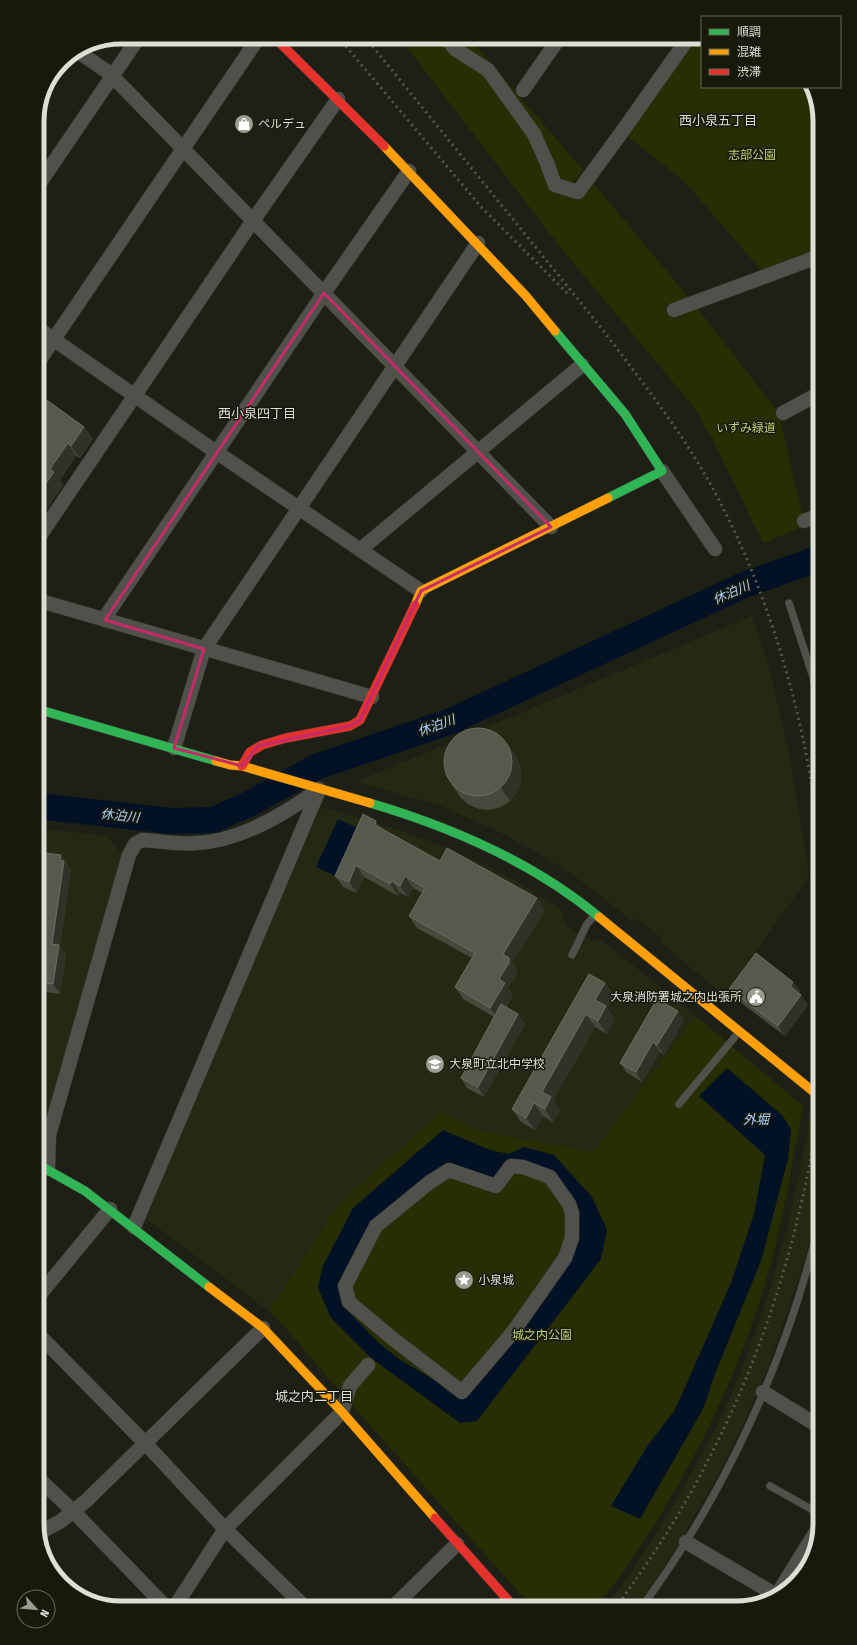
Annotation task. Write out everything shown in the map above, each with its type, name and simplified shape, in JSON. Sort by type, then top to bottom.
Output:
[{"type":"street","points":[[44,177],[134,44]]},
{"type":"street","points":[[44,354],[254,44]]},
{"type":"street","points":[[281,44],[409,171],[526,296],[582,365],[625,414],[715,549]]},
{"type":"street","points":[[451,44],[455,49],[488,70],[534,134],[547,162],[555,185],[578,192],[684,44]]},
{"type":"street","points":[[522,90],[555,44]]},
{"type":"street","points":[[82,54],[112,76],[252,222],[324,293],[551,527]]},
{"type":"street","points":[[44,530],[136,396],[252,222],[338,99]]},
{"type":"street","points":[[105,620],[108,613],[216,452],[409,171]]},
{"type":"street","points":[[174,748],[204,649],[478,243]]},
{"type":"street","points":[[674,310],[813,259]]},
{"type":"street","points":[[44,333],[216,452],[421,591]]},
{"type":"street","points":[[361,549],[582,365]]},
{"type":"street","points":[[783,412],[813,397]]},
{"type":"street","points":[[242,766],[248,756],[258,746],[275,740],[350,726],[360,720],[372,698],[421,591],[662,470]]},
{"type":"street","points":[[804,521],[813,518]]},
{"type":"street","points":[[44,602],[372,698]]},
{"type":"street","points":[[44,711],[393,810],[473,840],[515,861],[551,882],[596,914],[813,1091]]},
{"type":"street","points":[[44,1162],[49,1135],[130,855],[135,844],[142,840],[196,844],[222,840],[251,829],[291,808],[319,789]]},
{"type":"street","points":[[134,1227],[233,988],[319,789]]},
{"type":"street","points":[[511,1166],[523,1167],[550,1177],[569,1204],[572,1212],[572,1238],[565,1258],[513,1332],[462,1392],[392,1338],[349,1302],[345,1286],[376,1226],[430,1182],[449,1170],[496,1186],[511,1166]]},
{"type":"street","points":[[44,1168],[85,1191],[110,1209],[263,1328],[342,1412],[509,1601]]},
{"type":"street","points":[[44,1289],[110,1209]]},
{"type":"street","points":[[44,1530],[74,1512],[263,1328]]},
{"type":"street","points":[[44,1340],[225,1529],[299,1601]]},
{"type":"street","points":[[179,1601],[225,1529],[342,1412],[350,1386],[368,1365]]},
{"type":"street","points":[[763,1392],[813,1423]]},
{"type":"street","points":[[44,1484],[74,1512],[160,1601]]},
{"type":"street","points":[[783,1585],[811,1540]]},
{"type":"street","points":[[686,1542],[772,1592]]},
{"type":"street","points":[[399,1601],[457,1544]]},
{"type":"lane","points":[[789,603],[813,666]]},
{"type":"lane","points":[[572,954],[584,930],[596,914]]},
{"type":"lane","points":[[679,1104],[739,1032]]},
{"type":"lane","points":[[645,1601],[686,1542],[733,1458],[763,1392],[791,1318],[813,1244]]},
{"type":"lane","points":[[770,1486],[813,1510]]},
{"type":"highlighted area","points":[[324,293],[551,527],[421,591],[360,720],[350,726],[258,746],[242,766],[174,748],[204,649],[105,620]]},
{"type":"shaded area","points":[[752,616],[769,666],[791,763],[809,876],[725,996],[660,942],[662,939],[636,918],[634,922],[576,877],[542,855],[501,833],[439,805],[360,783],[358,781]]},
{"type":"shaded area","name":"大泉町立北中学校","points":[[321,807],[402,831],[448,848],[511,878],[561,909],[566,926],[593,942],[600,939],[696,1016],[593,1152],[476,1130],[440,1112],[338,1205],[269,1311],[145,1218],[244,983]]},
{"type":"shaded area","points":[[44,829],[108,836],[125,859],[44,1127]]},
{"type":"shaded area","points":[[809,1109],[813,1111],[813,1226],[802,1269],[769,1365],[721,1469],[681,1540],[659,1575],[640,1601],[609,1601],[629,1576],[678,1498],[717,1425],[741,1372],[767,1299],[788,1225],[808,1131]]},
{"type":"green space","name":"いずみ緑道","points":[[404,44],[474,44],[583,170],[572,184],[582,196],[594,184],[688,297],[665,306],[674,319],[698,309],[775,408],[781,423],[805,526],[763,543],[714,442],[693,406],[561,248]]},
{"type":"green space","name":"志部公園","points":[[691,44],[701,44],[701,88],[806,88],[812,106],[813,116],[813,252],[762,271],[684,181],[628,137]]},
{"type":"green space","name":"城之内公園","points":[[696,1016],[803,1106],[774,1251],[760,1299],[744,1346],[725,1393],[679,1483],[626,1568],[601,1601],[527,1601],[336,1387],[287,1329],[269,1311],[338,1205],[440,1112],[476,1130],[593,1152]]},
{"type":"water","points":[[338,819],[368,833],[346,881],[316,867]]},
{"type":"water","name":"外堀","points":[[727,1068],[783,1116],[791,1130],[788,1159],[761,1261],[715,1374],[703,1409],[640,1519],[611,1506],[648,1445],[675,1410],[731,1283],[754,1214],[765,1155],[699,1096]]},
{"type":"water","points":[[443,1130],[490,1150],[509,1154],[524,1147],[554,1155],[592,1197],[607,1230],[601,1259],[477,1421],[460,1423],[371,1358],[331,1318],[318,1288],[322,1268],[353,1208]],"holes":[[[522,1161],[576,1207],[571,1260],[464,1398],[399,1359],[379,1343],[344,1307],[372,1223],[448,1166],[494,1182]]]},
{"type":"building","points":[[44,398],[84,427],[71,446],[68,443],[50,469],[54,472],[44,486]]},
{"type":"building","points":[[471,728],[485,728],[497,733],[507,743],[512,755],[512,769],[507,781],[497,791],[485,796],[471,796],[459,791],[449,781],[444,769],[444,755],[449,743],[459,733]]},
{"type":"building","points":[[363,814],[376,821],[375,825],[440,861],[447,848],[537,898],[503,954],[509,958],[509,963],[499,979],[505,983],[490,1008],[455,987],[475,953],[409,916],[425,888],[405,876],[400,886],[392,881],[390,884],[356,865],[349,882],[335,876]]},
{"type":"building","points":[[45,853],[61,855],[60,860],[64,861],[52,944],[59,945],[53,984],[44,983]]},
{"type":"building","points":[[756,953],[793,982],[790,986],[801,995],[778,1026],[729,989]]},
{"type":"building","points":[[589,974],[605,983],[595,1000],[606,1006],[598,1021],[586,1014],[542,1092],[551,1097],[545,1109],[534,1103],[526,1118],[512,1109]]},
{"type":"building","points":[[657,999],[678,1011],[657,1045],[653,1042],[636,1072],[620,1063]]},
{"type":"building","points":[[501,1004],[518,1014],[478,1087],[461,1078]]},
{"type":"waterway","name":"休泊川","points":[[44,807],[172,821],[213,820],[251,803],[316,767],[451,721],[744,585],[813,560]]},
{"type":"railway","points":[[344,44],[482,208],[570,296]]},
{"type":"railway","points":[[371,44],[598,324],[633,369],[698,462],[725,512],[743,551],[775,634],[799,721],[813,796]]},
{"type":"railway","points":[[620,1601],[655,1551],[691,1492],[723,1431],[750,1368],[774,1304],[793,1238],[813,1142]]},
{"type":"traffic: fast","points":[[555,331],[625,414],[662,471],[608,498]]},
{"type":"traffic: fast","points":[[44,711],[216,761]]},
{"type":"traffic: fast","points":[[370,803],[431,823],[490,848],[547,879],[574,897],[599,917]]},
{"type":"traffic: fast","points":[[44,1168],[85,1191],[209,1287]]},
{"type":"traffic: slow","points":[[384,146],[526,296],[555,331]]},
{"type":"traffic: slow","points":[[415,605],[421,591],[608,498]]},
{"type":"traffic: slow","points":[[216,761],[230,765],[242,766],[370,803]]},
{"type":"traffic: slow","points":[[599,917],[813,1091]]},
{"type":"traffic: slow","points":[[209,1287],[263,1328],[342,1412],[435,1518]]},
{"type":"traffic: jam","points":[[281,44],[384,146]]},
{"type":"traffic: jam","points":[[242,766],[250,752],[262,745],[286,738],[350,726],[360,720],[415,605]]},
{"type":"traffic: jam","points":[[435,1518],[509,1601]]},
{"type":"place","name":"ペルデュ","points":[[244,124]]},
{"type":"place","name":"大泉消防署城之内出張所","points":[[756,997]]},
{"type":"place","name":"大泉町立北中学校","points":[[435,1064]]},
{"type":"place","name":"小泉城","points":[[464,1280]]},
{"type":"district","name":"西小泉五丁目","points":[[718,120]]},
{"type":"district","name":"西小泉四丁目","points":[[257,413]]},
{"type":"district","name":"城之内二丁目","points":[[314,1396]]}]
